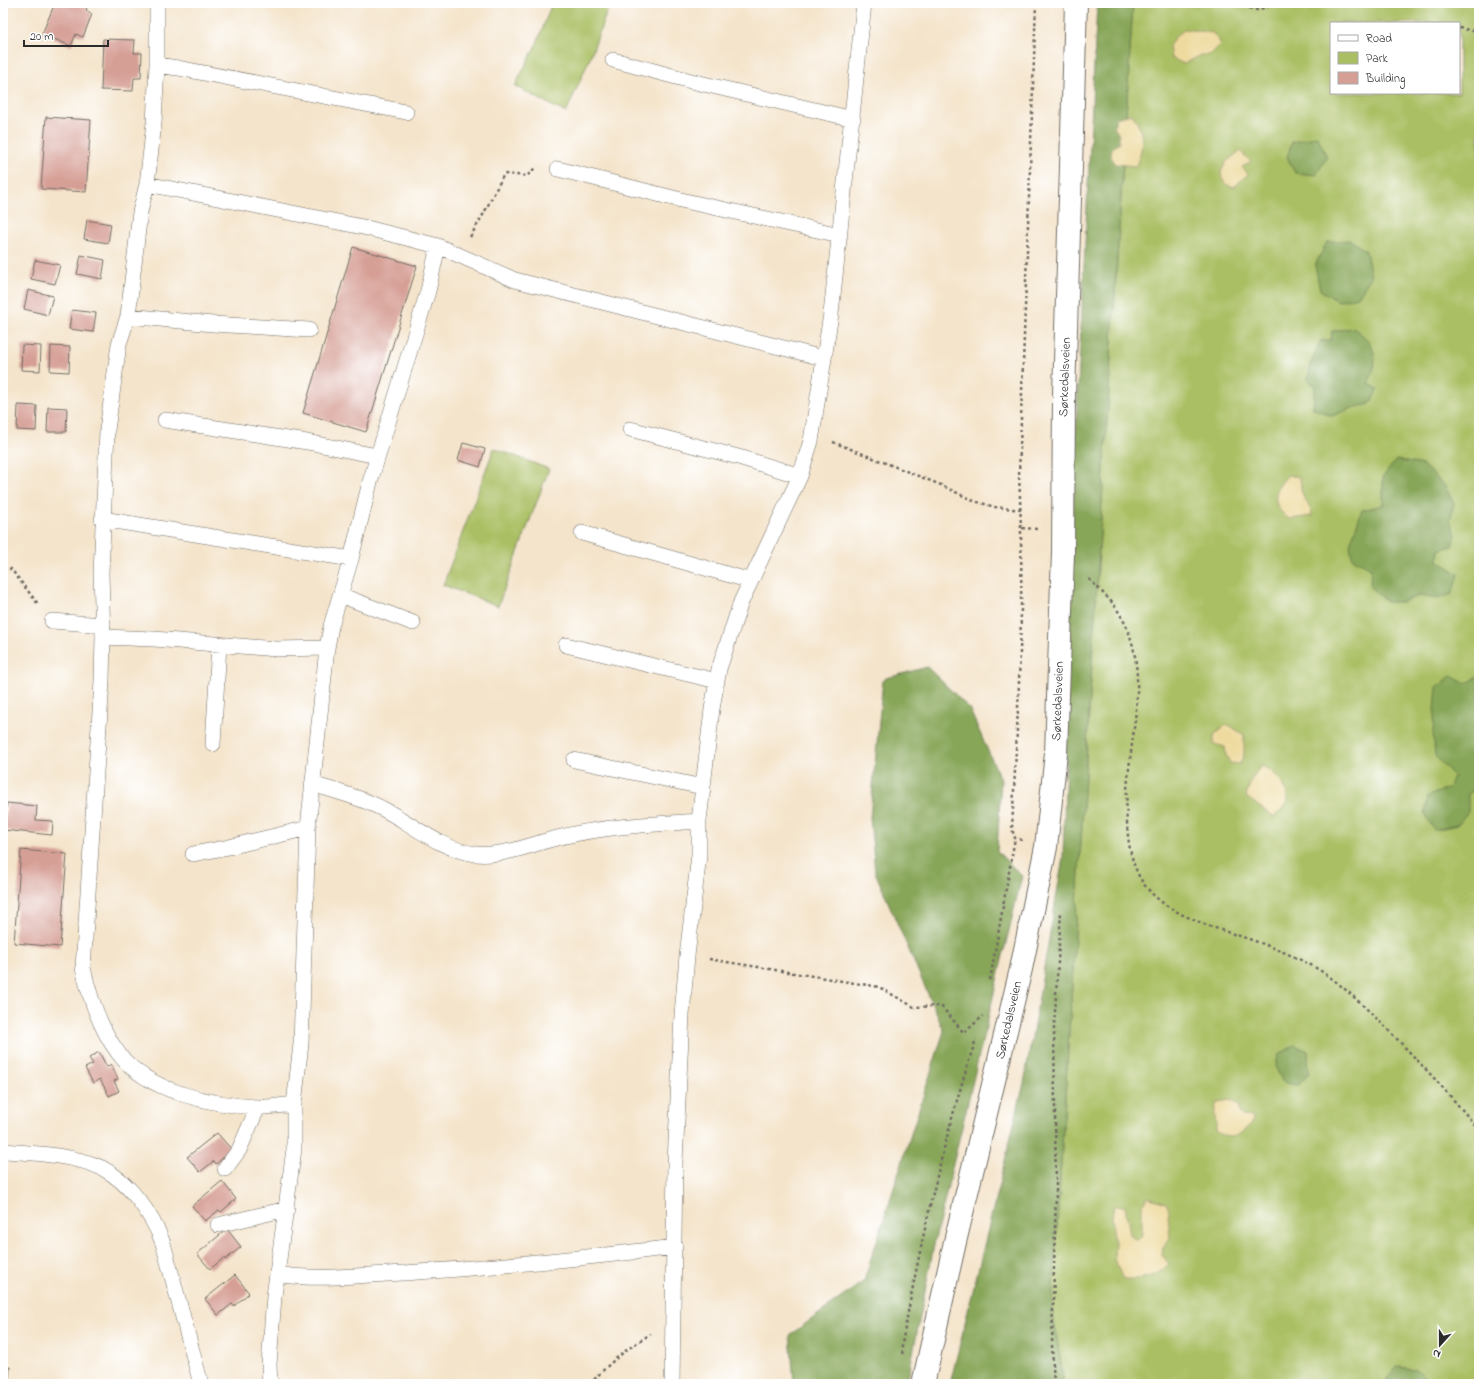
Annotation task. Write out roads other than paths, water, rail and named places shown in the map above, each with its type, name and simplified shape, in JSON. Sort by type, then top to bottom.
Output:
[{"type":"street","name":"Sørkedalsveien","points":[[924,1377],[1019,977],[1046,847],[1056,753],[1063,553],[1064,410],[1076,3]]},
{"type":"lane","points":[[157,3],[157,66],[154,123],[147,184],[140,212],[128,316],[119,344],[107,430],[102,519],[101,574],[103,631],[99,727],[85,919],[83,968],[92,1004],[105,1031],[119,1054],[135,1071],[152,1082],[170,1090],[195,1098],[258,1107],[294,1104]]},
{"type":"lane","points":[[672,1384],[676,1149],[687,956],[699,856],[699,821],[717,681],[729,634],[750,581],[779,524],[800,476],[812,434],[840,235],[853,119],[863,3]]},
{"type":"lane","points":[[613,60],[691,81],[853,119]]},
{"type":"lane","points":[[157,66],[178,68],[406,112]]},
{"type":"lane","points":[[558,169],[685,201],[840,235]]},
{"type":"lane","points":[[147,184],[363,227],[438,246],[514,280],[823,358]]},
{"type":"lane","points":[[270,1384],[269,1365],[277,1274],[294,1149],[294,1104],[301,1044],[308,828],[327,648],[331,626],[351,559],[377,456],[428,290],[438,246]]},
{"type":"lane","points":[[128,316],[213,324],[309,330]]},
{"type":"lane","points":[[165,420],[307,442],[377,456]]},
{"type":"lane","points":[[630,429],[742,458],[800,476]]},
{"type":"lane","points":[[102,519],[351,559]]},
{"type":"lane","points":[[582,533],[750,581]]},
{"type":"lane","points":[[340,595],[413,623]]},
{"type":"lane","points":[[52,621],[154,639],[276,650],[327,648]]},
{"type":"lane","points":[[212,744],[219,645]]},
{"type":"lane","points":[[566,645],[717,681]]},
{"type":"lane","points":[[574,760],[703,788]]},
{"type":"lane","points":[[312,784],[380,808],[441,843],[460,851],[476,854],[493,854],[561,836],[632,825],[699,821]]},
{"type":"lane","points":[[193,854],[308,828]]},
{"type":"lane","points":[[225,1169],[239,1150],[258,1107]]},
{"type":"lane","points":[[3,1151],[55,1156],[102,1168],[115,1176],[139,1201],[157,1228],[163,1243],[202,1384]]},
{"type":"lane","points":[[218,1225],[287,1209]]},
{"type":"lane","points":[[277,1274],[314,1278],[434,1271],[523,1264],[675,1247]]}]
